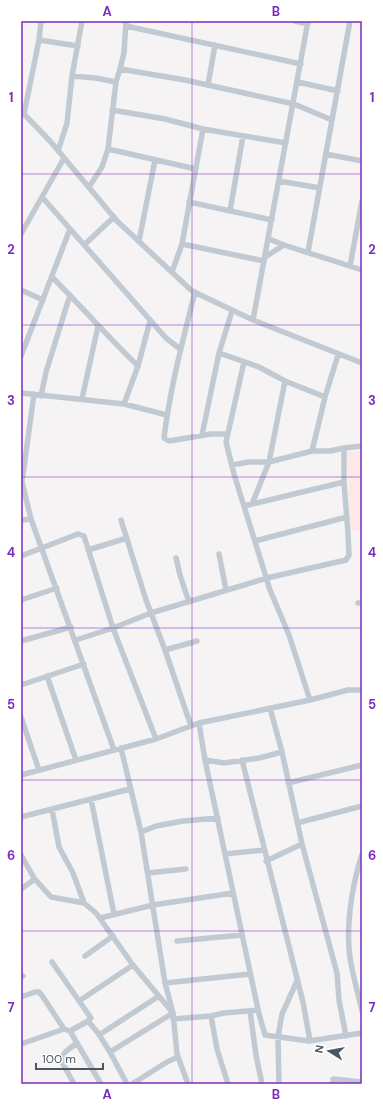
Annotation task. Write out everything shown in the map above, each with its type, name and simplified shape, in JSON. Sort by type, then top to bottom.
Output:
[{"type":"street","points":[[41,21],[39,40],[22,113],[58,151],[114,217],[195,292],[253,320],[338,355],[362,363]]},
{"type":"street","points":[[58,151],[67,122],[72,76],[82,21]]},
{"type":"street","points":[[253,320],[308,22],[295,21]]},
{"type":"street","points":[[308,252],[350,21]]},
{"type":"street","points":[[89,187],[102,167],[108,150],[116,82],[124,53],[126,23],[301,64]]},
{"type":"street","points":[[39,40],[78,46]]},
{"type":"street","points":[[208,85],[215,45]]},
{"type":"street","points":[[120,69],[208,85],[294,104],[332,120]]},
{"type":"street","points":[[72,76],[116,82]]},
{"type":"street","points":[[298,82],[338,90]]},
{"type":"street","points":[[112,110],[165,119],[203,130],[286,143]]},
{"type":"street","points":[[172,272],[182,244],[203,130]]},
{"type":"street","points":[[230,211],[243,136]]},
{"type":"street","points":[[108,150],[196,169]]},
{"type":"street","points":[[326,154],[362,161]]},
{"type":"street","points":[[21,234],[64,158]]},
{"type":"street","points":[[139,241],[155,160]]},
{"type":"street","points":[[279,181],[320,188]]},
{"type":"street","points":[[42,197],[150,321],[166,338],[180,349]]},
{"type":"street","points":[[350,266],[362,201]]},
{"type":"street","points":[[189,202],[272,220]]},
{"type":"street","points":[[84,245],[114,217]]},
{"type":"street","points":[[21,356],[70,229]]},
{"type":"street","points":[[268,239],[362,270]]},
{"type":"street","points":[[355,240],[362,241]]},
{"type":"street","points":[[182,244],[265,259],[284,245]]},
{"type":"street","points":[[52,277],[138,366]]},
{"type":"street","points":[[21,290],[43,300]]},
{"type":"street","points":[[195,292],[180,349],[164,438],[169,441],[202,435],[228,434]]},
{"type":"street","points":[[41,396],[46,372],[70,295]]},
{"type":"street","points":[[202,435],[219,352],[232,310]]},
{"type":"street","points":[[124,404],[138,366],[150,321]]},
{"type":"street","points":[[82,400],[98,326]]},
{"type":"street","points":[[219,352],[259,367],[284,381],[326,397]]},
{"type":"street","points":[[312,451],[338,355]]},
{"type":"street","points":[[244,362],[226,442],[244,506],[274,601],[291,642],[310,700]]},
{"type":"street","points":[[252,504],[269,462],[284,381]]},
{"type":"street","points":[[21,393],[124,404],[167,415]]},
{"type":"street","points":[[34,394],[22,482],[31,519],[76,640],[114,750]]},
{"type":"street","points":[[232,465],[249,462],[269,462],[312,451],[330,451],[362,446]]},
{"type":"street","points":[[76,640],[113,628],[151,613],[226,590],[267,578],[346,560],[348,558],[344,482],[344,448]]},
{"type":"street","points":[[244,506],[344,482]]},
{"type":"street","points":[[255,541],[347,517]]},
{"type":"street","points":[[21,520],[31,519]]},
{"type":"street","points":[[121,520],[151,613],[166,650],[191,726]]},
{"type":"street","points":[[21,556],[80,534],[84,536],[113,628],[156,739]]},
{"type":"street","points":[[88,550],[127,538]]},
{"type":"street","points":[[219,554],[226,590]]},
{"type":"street","points":[[176,558],[189,602]]},
{"type":"street","points":[[21,600],[57,588]]},
{"type":"street","points":[[21,641],[71,627]]},
{"type":"street","points":[[166,650],[196,641]]},
{"type":"street","points":[[21,685],[84,664]]},
{"type":"street","points":[[46,676],[76,760]]},
{"type":"street","points":[[21,775],[156,739],[199,723],[310,700],[348,690],[362,690]]},
{"type":"street","points":[[270,708],[282,752],[302,844],[337,974],[339,1000],[346,1036]]},
{"type":"street","points":[[21,717],[39,770]]},
{"type":"street","points":[[199,723],[205,760],[250,974],[265,1035],[310,1041],[362,1033]]},
{"type":"street","points":[[121,748],[130,789],[142,832],[165,983],[173,1016],[178,1057],[188,1084]]},
{"type":"street","points":[[205,760],[224,763],[282,752]]},
{"type":"street","points":[[242,760],[266,862],[297,981],[310,1041]]},
{"type":"street","points":[[288,783],[362,765]]},
{"type":"street","points":[[21,817],[130,789]]},
{"type":"street","points":[[91,799],[114,914]]},
{"type":"street","points":[[297,823],[362,806]]},
{"type":"street","points":[[52,809],[59,848],[73,872],[84,903],[100,918],[133,965],[159,996],[173,1016]]},
{"type":"street","points":[[142,832],[156,826],[183,821],[218,818]]},
{"type":"street","points":[[266,862],[302,844]]},
{"type":"street","points":[[225,854],[264,850]]},
{"type":"street","points":[[21,854],[35,879],[51,897],[84,903]]},
{"type":"street","points":[[362,854],[352,891],[349,940],[352,969],[362,1011]]},
{"type":"street","points":[[148,873],[186,868]]},
{"type":"street","points":[[21,889],[35,879]]},
{"type":"street","points":[[100,918],[153,905],[233,893]]},
{"type":"street","points":[[177,941],[242,935]]},
{"type":"street","points":[[85,956],[113,936]]},
{"type":"street","points":[[21,1044],[67,1030],[88,1021],[91,1018],[52,962]]},
{"type":"street","points":[[79,1001],[133,965]]},
{"type":"street","points":[[165,983],[250,974]]},
{"type":"street","points":[[279,1084],[278,1037],[282,1014],[297,981]]},
{"type":"street","points":[[21,997],[39,992],[78,1043],[101,1084]]},
{"type":"street","points":[[99,1035],[159,996]]},
{"type":"street","points":[[110,1052],[173,1016],[211,1016],[224,1013],[258,1010]]},
{"type":"street","points":[[250,1011],[256,1055],[262,1084]]},
{"type":"street","points":[[211,1016],[217,1049],[228,1084]]},
{"type":"street","points":[[88,1021],[110,1052],[127,1084]]},
{"type":"street","points":[[74,1084],[61,1058],[62,1055],[78,1043]]},
{"type":"street","points":[[132,1084],[178,1057]]},
{"type":"street","points":[[333,1084],[333,1079],[362,1082]]},
{"type":"shaded area","points":[[347,451],[362,451],[362,531],[351,531]]}]
